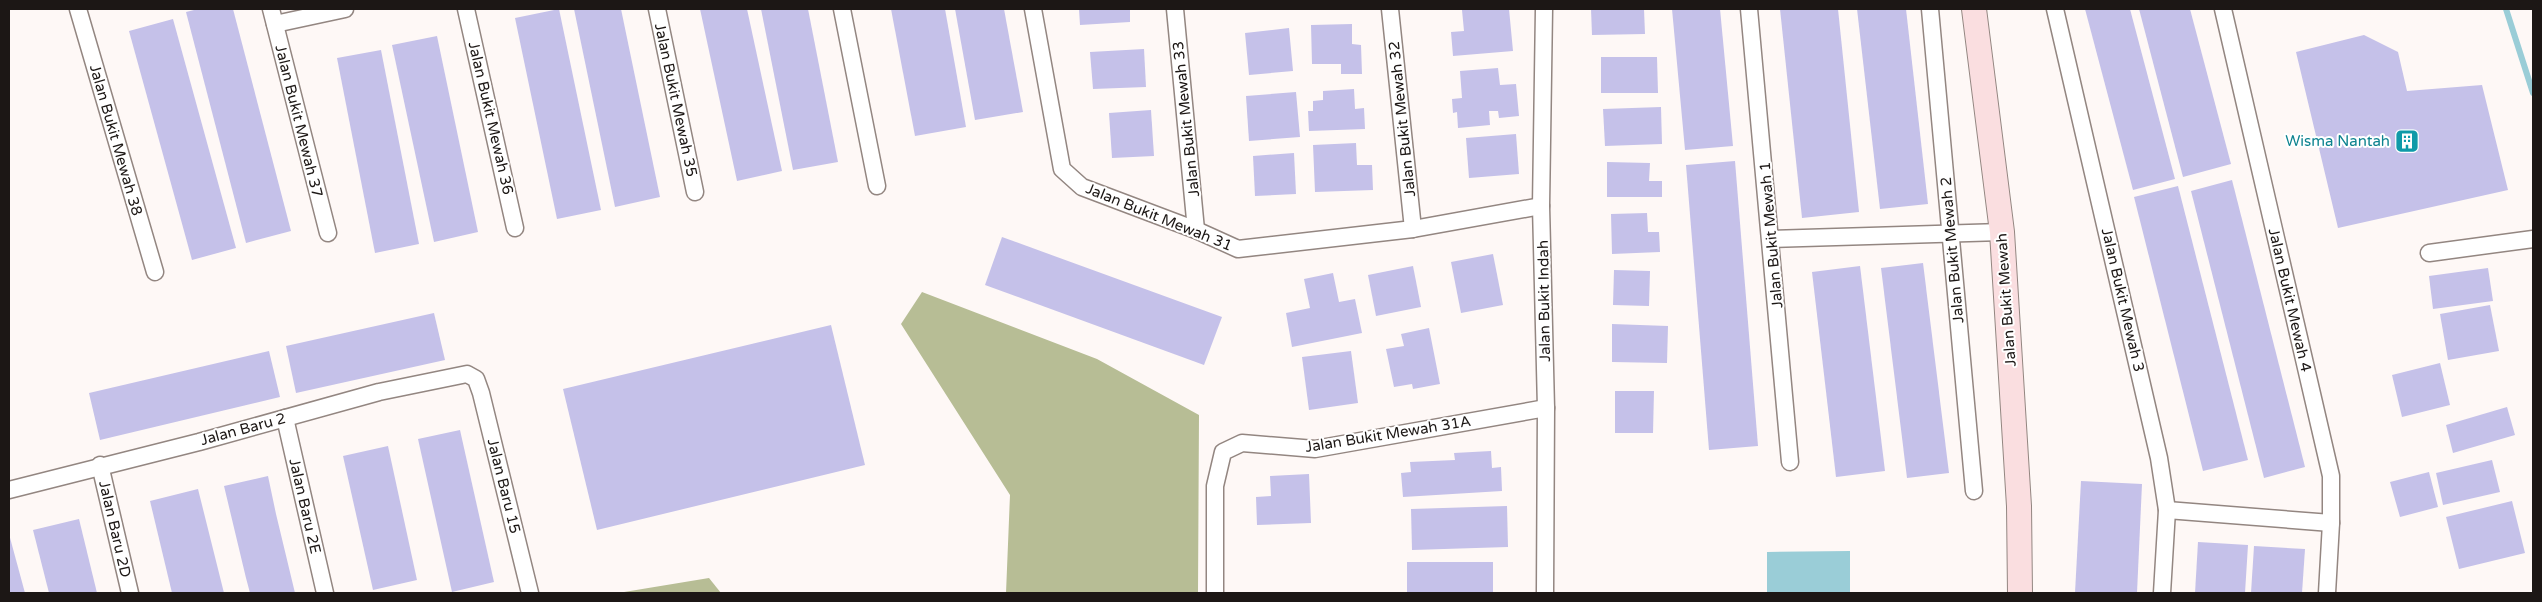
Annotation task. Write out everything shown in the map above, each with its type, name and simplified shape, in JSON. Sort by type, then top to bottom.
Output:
[{"type":"street","name":"Jalan Bukit Mewah 38","points":[[78,9],[155,272]]},
{"type":"street","points":[[273,16],[344,9]]},
{"type":"street","name":"Jalan Bukit Mewah 36","points":[[466,9],[515,228]]},
{"type":"street","name":"Jalan Bukit Mewah 35","points":[[657,9],[695,192]]},
{"type":"street","points":[[842,9],[877,186]]},
{"type":"street","name":"Jalan Bukit Mewah 31","points":[[1033,9],[1062,169],[1082,187],[1196,230],[1238,249],[1413,228],[1541,206]]},
{"type":"street","name":"Jalan Bukit Mewah 33","points":[[1175,9],[1196,230]]},
{"type":"street","name":"Jalan Bukit Mewah 32","points":[[1390,9],[1413,228]]},
{"type":"street","name":"Jalan Bukit Indah","points":[[1544,9],[1541,206],[1546,408],[1544,593]]},
{"type":"street","name":"Jalan Bukit Mewah 1","points":[[1750,9],[1772,240],[1790,462]]},
{"type":"street","name":"Jalan Bukit Mewah 2","points":[[1930,9],[1974,491]]},
{"type":"street","name":"Jalan Bukit Mewah","points":[[1974,9],[2002,232],[2018,506],[2020,593]]},
{"type":"street","name":"Jalan Bukit Mewah 3","points":[[2055,9],[2159,458],[2167,510],[2162,593]]},
{"type":"street","name":"Jalan Bukit Mewah 4","points":[[2223,9],[2331,476],[2331,523],[2327,593]]},
{"type":"street","name":"Jalan Bukit Mewah 37","points":[[273,16],[328,233]]},
{"type":"street","points":[[1772,240],[2002,232]]},
{"type":"street","points":[[2429,253],[2533,239]]},
{"type":"street","name":"Jalan Baru 2","points":[[9,490],[455,374],[467,374],[476,379]]},
{"type":"street","name":"Jalan Baru 15","points":[[476,379],[530,593]]},
{"type":"street","name":"Jalan Bukit Mewah 31A","points":[[1215,593],[1216,486],[1223,452],[1242,443],[1315,449],[1546,408]]},
{"type":"street","name":"Jalan Baru 2E","points":[[285,418],[325,593]]},
{"type":"street","name":"Jalan Baru 2D","points":[[100,465],[130,593]]},
{"type":"street","points":[[2167,510],[2331,523]]},
{"type":"green space","points":[[922,292],[1097,359],[1199,415],[1198,593],[1006,593],[1010,495],[901,324]]},
{"type":"green space","points":[[709,578],[721,593],[618,593]]},
{"type":"water","points":[[1850,551],[1850,593],[1767,593],[1767,552]]},
{"type":"building","points":[[198,9],[233,9],[291,231],[246,243],[186,12]]},
{"type":"building","points":[[559,9],[601,210],[557,219],[515,18]]},
{"type":"building","points":[[574,9],[621,9],[660,197],[615,207]]},
{"type":"building","points":[[700,9],[747,9],[782,171],[737,181]]},
{"type":"building","points":[[761,9],[808,9],[838,162],[793,170]]},
{"type":"building","points":[[891,9],[945,9],[966,127],[915,136]]},
{"type":"building","points":[[955,9],[1004,9],[1023,112],[975,120]]},
{"type":"building","points":[[1079,9],[1130,9],[1130,22],[1080,25]]},
{"type":"building","points":[[1509,9],[1513,51],[1453,56],[1451,32],[1464,31],[1462,10]]},
{"type":"building","points":[[1591,9],[1644,9],[1645,34],[1592,35]]},
{"type":"building","points":[[1672,9],[1720,9],[1733,146],[1685,150]]},
{"type":"building","points":[[1780,9],[1838,9],[1859,212],[1802,218]]},
{"type":"building","points":[[1857,9],[1906,9],[1928,204],[1880,209]]},
{"type":"building","points":[[2085,9],[2130,9],[2175,179],[2133,190]]},
{"type":"building","points":[[2139,9],[2190,9],[2231,164],[2183,177]]},
{"type":"building","points":[[173,19],[236,248],[192,260],[129,31]]},
{"type":"building","points":[[1352,24],[1352,44],[1361,45],[1362,74],[1341,74],[1341,64],[1312,64],[1311,25]]},
{"type":"building","points":[[1289,28],[1293,71],[1249,75],[1245,33]]},
{"type":"building","name":"Wisma Nantah","points":[[2364,35],[2398,52],[2407,91],[2482,85],[2508,190],[2338,228],[2296,52]]},
{"type":"building","points":[[437,36],[478,232],[434,242],[392,45]]},
{"type":"building","points":[[1144,49],[1146,87],[1093,89],[1090,52]]},
{"type":"building","points":[[381,50],[419,244],[375,253],[337,58]]},
{"type":"building","points":[[1601,57],[1657,57],[1658,93],[1601,93]]},
{"type":"building","points":[[1498,68],[1500,85],[1516,84],[1519,116],[1499,118],[1498,111],[1489,111],[1490,125],[1458,128],[1457,112],[1453,113],[1452,99],[1462,98],[1460,71]]},
{"type":"building","points":[[1354,89],[1355,109],[1364,108],[1365,129],[1309,131],[1308,111],[1313,111],[1313,101],[1323,100],[1323,91]]},
{"type":"building","points":[[1296,92],[1300,137],[1249,141],[1246,96]]},
{"type":"building","points":[[1661,107],[1662,144],[1605,146],[1603,109]]},
{"type":"building","points":[[1151,110],[1154,156],[1112,158],[1109,113]]},
{"type":"building","points":[[1516,134],[1519,174],[1469,178],[1466,138]]},
{"type":"building","points":[[1356,143],[1357,165],[1372,165],[1373,190],[1315,192],[1313,145]]},
{"type":"building","points":[[1294,153],[1296,194],[1255,196],[1253,156]]},
{"type":"building","points":[[1735,161],[1758,446],[1709,450],[1686,165]]},
{"type":"building","points":[[1607,162],[1650,163],[1649,181],[1662,181],[1662,197],[1607,197]]},
{"type":"building","points":[[2232,180],[2305,467],[2264,478],[2191,191]]},
{"type":"building","points":[[2178,186],[2248,460],[2203,471],[2134,197]]},
{"type":"building","points":[[1647,213],[1648,232],[1659,232],[1660,252],[1612,254],[1611,214]]},
{"type":"building","points":[[1002,237],[1222,317],[1204,365],[985,285]]},
{"type":"building","points":[[1493,254],[1503,305],[1461,313],[1451,262]]},
{"type":"building","points":[[1923,263],[1949,473],[1907,478],[1881,268]]},
{"type":"building","points":[[1413,266],[1421,307],[1376,316],[1368,275]]},
{"type":"building","points":[[1860,266],[1885,471],[1836,477],[1812,272]]},
{"type":"building","points":[[2488,268],[2493,301],[2433,309],[2429,276]]},
{"type":"building","points":[[1614,270],[1650,271],[1649,306],[1613,305]]},
{"type":"building","points":[[1333,273],[1339,302],[1355,299],[1362,333],[1292,347],[1286,313],[1310,308],[1304,279]]},
{"type":"building","points":[[2490,305],[2499,351],[2448,360],[2440,314]]},
{"type":"building","points":[[434,313],[445,360],[296,393],[286,346]]},
{"type":"building","points":[[1612,324],[1668,326],[1667,363],[1612,362]]},
{"type":"building","points":[[831,325],[865,465],[597,530],[563,389]]},
{"type":"building","points":[[1429,328],[1440,384],[1413,389],[1412,384],[1394,387],[1386,349],[1404,346],[1401,334]]},
{"type":"building","points":[[269,351],[280,397],[100,440],[89,393]]},
{"type":"building","points":[[1351,351],[1358,403],[1309,410],[1302,357]]},
{"type":"building","points":[[2440,363],[2450,405],[2402,417],[2392,375]]},
{"type":"building","points":[[1615,391],[1654,391],[1653,433],[1615,433]]},
{"type":"building","points":[[2507,407],[2515,435],[2453,453],[2446,425]]},
{"type":"building","points":[[460,430],[494,582],[452,592],[418,439]]},
{"type":"building","points":[[388,446],[417,580],[373,590],[343,456]]},
{"type":"building","points":[[1491,451],[1492,468],[1501,467],[1502,491],[1403,497],[1401,473],[1411,472],[1410,462],[1455,460],[1454,453]]},
{"type":"building","points":[[2492,460],[2500,492],[2443,505],[2436,473]]},
{"type":"building","points":[[2429,472],[2438,507],[2400,517],[2390,482]]},
{"type":"building","points":[[1309,474],[1311,523],[1257,525],[1256,497],[1271,496],[1270,476]]},
{"type":"building","points":[[268,476],[295,593],[250,593],[224,486]]},
{"type":"building","points":[[2081,481],[2142,484],[2137,593],[2075,593]]},
{"type":"building","points":[[198,489],[224,593],[172,593],[150,501]]},
{"type":"building","points":[[2512,501],[2525,553],[2459,569],[2446,517]]},
{"type":"building","points":[[1507,506],[1508,547],[1412,550],[1411,509]]},
{"type":"building","points":[[79,519],[97,593],[49,593],[33,530]]},
{"type":"building","points":[[9,534],[25,593],[9,593]]},
{"type":"building","points":[[2198,542],[2248,545],[2245,593],[2195,593]]},
{"type":"building","points":[[2254,546],[2305,549],[2302,593],[2251,593]]},
{"type":"building","points":[[1407,562],[1493,562],[1493,593],[1407,593]]},
{"type":"waterway","points":[[2506,9],[2533,93]]},
{"type":"place","name":"Wisma Nantah","points":[[2407,141]]}]
